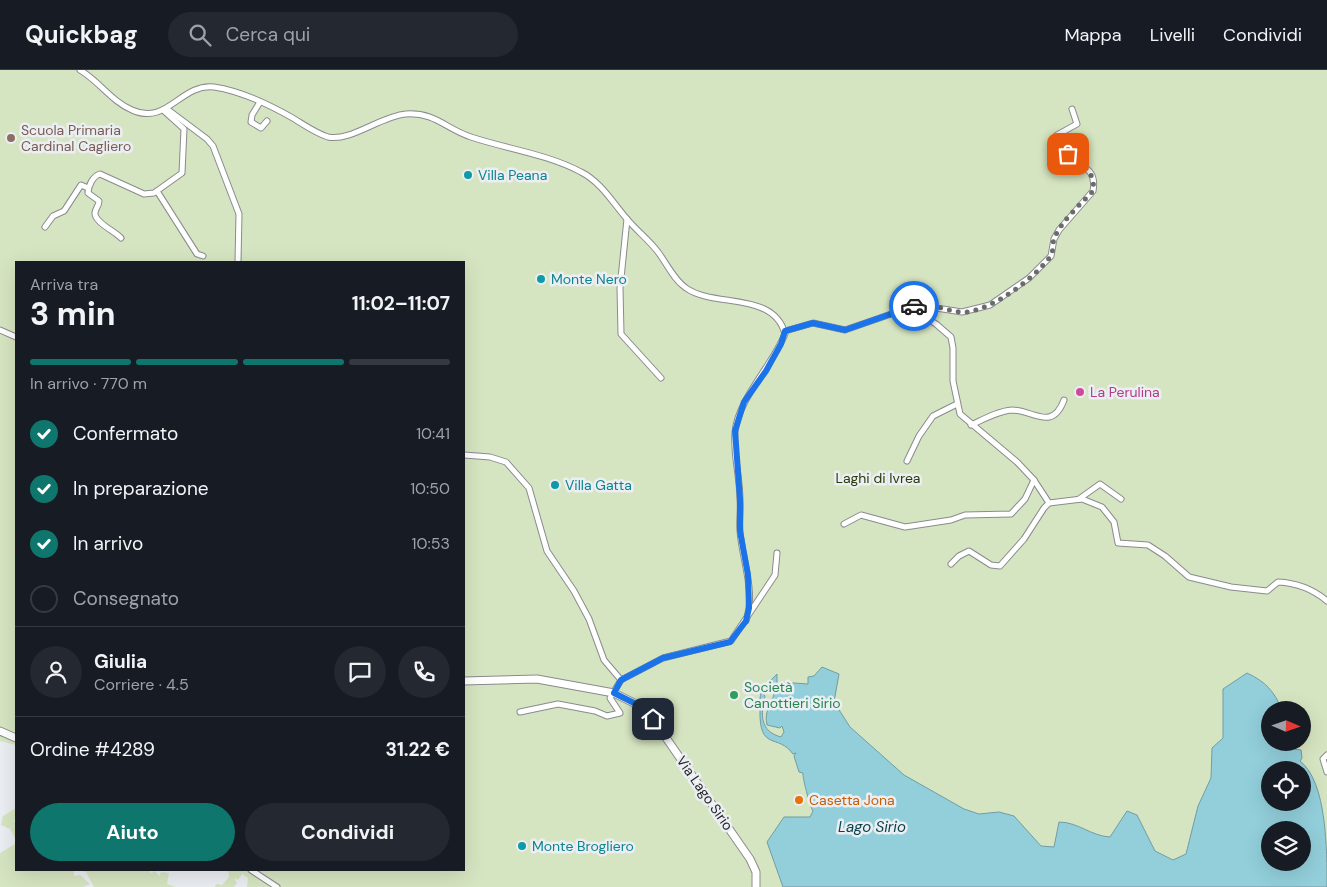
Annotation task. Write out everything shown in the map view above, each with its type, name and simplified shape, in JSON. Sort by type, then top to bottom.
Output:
[{"type":"main road","name":"Via Lago Sirio","points":[[465,682],[537,679],[614,693],[638,705],[653,719],[750,859],[756,872],[756,887]]},
{"type":"main road","points":[[0,732],[15,738]]},
{"type":"street","points":[[80,70],[129,109],[147,114],[166,110],[187,93],[201,87],[225,89],[260,102],[331,137],[348,135],[393,116],[408,114],[431,117],[472,137],[523,151],[583,173],[606,193],[627,220],[654,247],[683,287],[700,297],[742,301],[757,306],[776,318],[785,331]]},
{"type":"street","points":[[260,102],[252,115],[251,122],[261,128],[267,121]]},
{"type":"street","points":[[785,331],[813,323],[845,330],[921,304],[962,312],[990,305],[1023,283],[1051,256],[1054,239],[1093,191],[1094,183],[1087,167],[1068,154],[1057,136],[1077,124],[1072,109]]},
{"type":"street","points":[[121,238],[115,230],[105,227],[96,216],[95,211],[99,201],[88,193],[88,188],[95,176],[100,174],[144,194],[154,193],[180,176],[184,165],[184,129],[166,110]]},
{"type":"street","points":[[166,110],[207,139],[213,146],[239,214],[238,261]]},
{"type":"street","points":[[44,227],[53,216],[64,211],[81,185],[88,188]]},
{"type":"street","points":[[157,190],[197,254],[203,256]]},
{"type":"street","points":[[627,220],[620,288],[621,334],[661,378]]},
{"type":"street","points":[[911,308],[936,324],[950,336],[953,348],[953,381],[960,414],[1007,453],[1034,480],[1049,504]]},
{"type":"street","points":[[0,330],[15,336]]},
{"type":"street","points":[[746,621],[749,608],[748,575],[740,531],[740,499],[735,431],[744,402],[766,371],[781,344],[785,331]]},
{"type":"street","points":[[971,425],[1003,411],[1014,410],[1034,417],[1048,418],[1060,410],[1064,400]]},
{"type":"street","points":[[907,461],[919,436],[933,416],[957,404]]},
{"type":"street","points":[[465,455],[490,457],[506,462],[529,488],[548,551],[574,590],[589,619],[604,660],[621,680]]},
{"type":"street","points":[[844,524],[861,515],[904,527],[951,520],[965,515],[1012,514],[1025,499],[1034,480]]},
{"type":"street","points":[[1078,500],[1100,484],[1121,499]]},
{"type":"street","points":[[951,564],[959,556],[969,551],[992,565],[1000,566],[1028,534],[1044,508],[1049,504],[1078,500],[1091,501],[1111,516],[1118,543],[1148,545],[1165,556],[1189,577],[1231,587],[1267,591],[1278,582],[1286,582],[1308,588],[1327,601]]},
{"type":"street","points":[[520,712],[558,704],[595,711],[608,716],[620,713],[610,698],[621,680],[663,658],[730,642],[746,621],[775,575],[777,553]]},
{"type":"street","points":[[1327,755],[1323,759],[1327,772]]},
{"type":"street","points":[[253,871],[277,887]]},
{"type":"green space","name":"Laghi di Ivrea","points":[[0,70],[1327,70],[1327,887],[247,887],[248,878],[242,874],[238,880],[234,878],[237,883],[234,887],[215,887],[216,884],[222,885],[229,877],[228,871],[465,871],[465,261],[15,261],[15,745],[0,741]]},
{"type":"green space","points":[[15,809],[15,819],[13,821],[15,822],[15,838],[10,829],[1,825],[3,816]]},
{"type":"green space","points":[[15,844],[15,871],[74,871],[74,876],[80,875],[90,884],[83,887],[0,887],[0,853]]},
{"type":"green space","points":[[83,871],[150,871],[151,873],[155,871],[159,876],[161,872],[169,873],[167,884],[176,887],[94,887],[86,872]]},
{"type":"water","name":"Lago Sirio","points":[[822,667],[839,674],[834,702],[850,727],[904,775],[964,809],[979,814],[999,812],[1014,816],[1041,846],[1054,847],[1059,822],[1072,824],[1110,837],[1127,811],[1137,815],[1155,851],[1173,860],[1186,854],[1198,806],[1211,778],[1212,748],[1223,738],[1223,689],[1247,673],[1269,688],[1278,701],[1261,701],[1261,751],[1301,751],[1302,758],[1300,761],[1261,761],[1261,811],[1311,811],[1311,775],[1316,784],[1324,818],[1327,887],[783,887],[767,842],[784,817],[810,817],[813,811],[806,792],[803,773],[799,772],[794,756],[796,753],[793,754],[781,744],[770,740],[763,732],[760,698],[762,691],[765,696],[763,721],[765,726],[769,731],[781,737],[784,732],[782,726],[780,728],[767,725],[767,713],[774,695],[769,682],[777,674],[777,684],[792,689],[791,685],[780,682],[808,684],[808,677],[814,676]]},
{"type":"way so far","points":[[914,306],[924,305],[968,312],[990,305],[1029,278],[1051,256],[1054,239],[1059,230],[1093,191],[1094,183],[1087,167],[1068,154]]},
{"type":"place","name":"Scuola Primaria Cardinal Cagliero","points":[[11,138]]},
{"type":"place","name":"Villa Peana","points":[[468,175]]},
{"type":"place","name":"Monte Nero","points":[[541,279]]},
{"type":"place","name":"La Perulina","points":[[1080,392]]},
{"type":"place","name":"Villa Gatta","points":[[555,485]]},
{"type":"place","name":"Società Canottieri Sirio","points":[[734,695]]},
{"type":"place","name":"Casetta Jona","points":[[799,800]]},
{"type":"place","name":"Monte Brogliero","points":[[522,846]]},
{"type":"route","points":[[653,719],[646,710],[614,693],[621,680],[630,678],[663,658],[674,654],[730,642],[749,614],[748,575],[740,531],[740,499],[735,431],[744,402],[766,371],[781,344],[785,331],[813,323],[845,330],[856,328],[914,306]]}]
